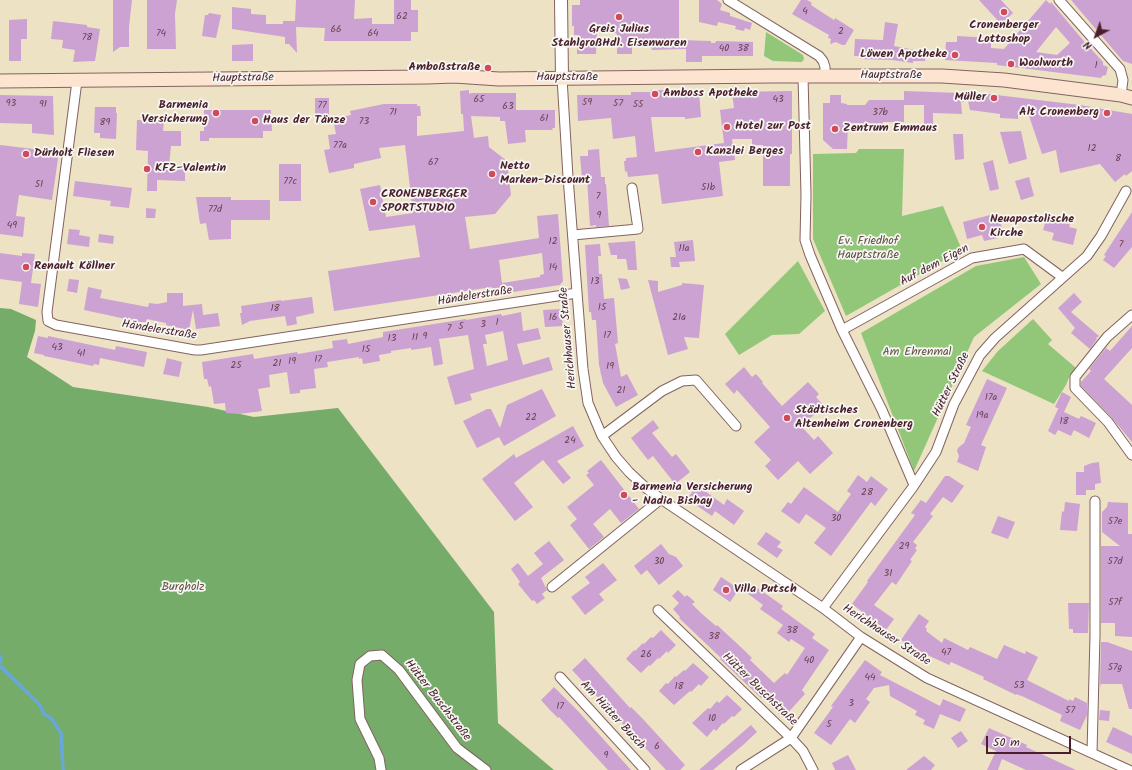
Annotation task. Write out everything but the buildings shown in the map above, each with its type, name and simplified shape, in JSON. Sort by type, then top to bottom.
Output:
[{"type":"main road","name":"Hauptstraße","points":[[0,81],[454,76],[499,79],[942,76],[1004,80],[1126,97]]},
{"type":"street","points":[[561,0],[562,78]]},
{"type":"street","points":[[728,0],[820,56],[825,67],[826,76]]},
{"type":"street","points":[[1060,0],[1120,69],[1126,97]]},
{"type":"street","points":[[803,76],[806,195],[805,240],[842,330],[882,410],[914,485]]},
{"type":"street","name":"Herichhauser Straße","points":[[562,78],[572,235],[583,369],[588,403],[602,436],[616,457],[646,488],[661,499],[823,608],[861,637],[927,678],[1129,770]]},
{"type":"street","name":"Händelerstraße","points":[[77,81],[47,312],[47,318],[51,323],[187,349],[202,350],[577,293]]},
{"type":"street","points":[[572,235],[638,229],[632,188]]},
{"type":"street","name":"Hütter Straße","points":[[823,608],[914,485],[936,452],[954,404],[980,355],[995,338],[1087,256],[1101,236],[1126,191]]},
{"type":"street","name":"Auf dem Eigen","points":[[842,330],[972,258],[1024,249],[1062,277]]},
{"type":"street","points":[[1132,315],[1107,337],[1075,376],[1075,388],[1108,422],[1132,455]]},
{"type":"street","points":[[602,436],[662,392],[682,381],[696,380],[736,426]]},
{"type":"street","points":[[552,587],[661,499]]},
{"type":"street","points":[[1092,753],[1095,636],[1095,501]]},
{"type":"street","name":"Hütter Buschstraße","points":[[658,610],[791,738]]},
{"type":"street","name":"Hütter Buschstraße","points":[[741,770],[791,738],[861,637]]},
{"type":"street","name":"Hütter Buschstraße","points":[[381,770],[379,758],[360,719],[357,680],[360,664],[370,656],[382,655],[399,670],[457,748],[486,770]]},
{"type":"street","name":"Am Hütter Busch","points":[[560,677],[645,770]]},
{"type":"street","points":[[791,738],[803,751],[812,770]]},
{"type":"green space","points":[[766,32],[803,55],[804,59],[802,62],[773,61],[764,56]]},
{"type":"green space","name":"Ev. Friedhof Hauptstraße","points":[[859,149],[904,149],[902,216],[943,206],[962,250],[846,316],[813,239],[813,154],[856,153]]},
{"type":"green space","name":"Am Ehrenmal","points":[[1024,257],[1041,284],[974,337],[914,471],[861,333],[976,266]]},
{"type":"green space","points":[[798,261],[825,311],[799,334],[772,335],[739,355],[725,334]]},
{"type":"green space","name":"Burgholz","points":[[0,308],[11,309],[36,320],[35,331],[27,357],[73,387],[208,407],[254,417],[338,408],[494,612],[498,723],[554,770],[0,770]]},
{"type":"green space","points":[[1033,319],[1052,340],[1048,344],[1076,368],[1070,375],[1066,385],[1054,404],[982,371],[998,351]]},
{"type":"waterway","points":[[0,656],[0,662]]},
{"type":"waterway","points":[[0,666],[40,705],[44,714],[51,718],[61,733],[63,770]]},
{"type":"place","name":"Cronenberger Lottoshop","points":[[1004,12]]},
{"type":"place","name":"Greis Julius StahlgroßHdl. Eisenwaren","points":[[619,17]]},
{"type":"place","name":"Löwen Apotheke","points":[[955,55]]},
{"type":"place","name":"Woolworth","points":[[1011,64]]},
{"type":"place","name":"Amboßstraße","points":[[488,68]]},
{"type":"place","name":"Amboss Apotheke","points":[[655,94]]},
{"type":"place","name":"Müller","points":[[994,98]]},
{"type":"place","name":"Barmenia Versicherung","points":[[216,113]]},
{"type":"place","name":"Alt Cronenberg","points":[[1107,113]]},
{"type":"place","name":"Haus der Tänze","points":[[255,121]]},
{"type":"place","name":"Hotel zur Post","points":[[727,127]]},
{"type":"place","name":"Zentrum Emmaus","points":[[835,129]]},
{"type":"place","name":"Kanzlei Berges","points":[[698,152]]},
{"type":"place","name":"Dürholt Fliesen","points":[[26,154]]},
{"type":"place","name":"KFZ-Valentin","points":[[147,169]]},
{"type":"place","name":"Netto Marken-Discount","points":[[492,174]]},
{"type":"place","name":"CRONENBERGER SPORTSTUDIO","points":[[373,202]]},
{"type":"place","name":"Neuapostolische Kirche","points":[[982,227]]},
{"type":"place","name":"Renault Köllner","points":[[26,267]]},
{"type":"place","name":"Städtisches Altenheim Cronenberg","points":[[787,418]]},
{"type":"place","name":"Barmenia Versicherung - Nadia Bishay","points":[[624,495]]},
{"type":"place","name":"Villa Putsch","points":[[726,590]]}]
